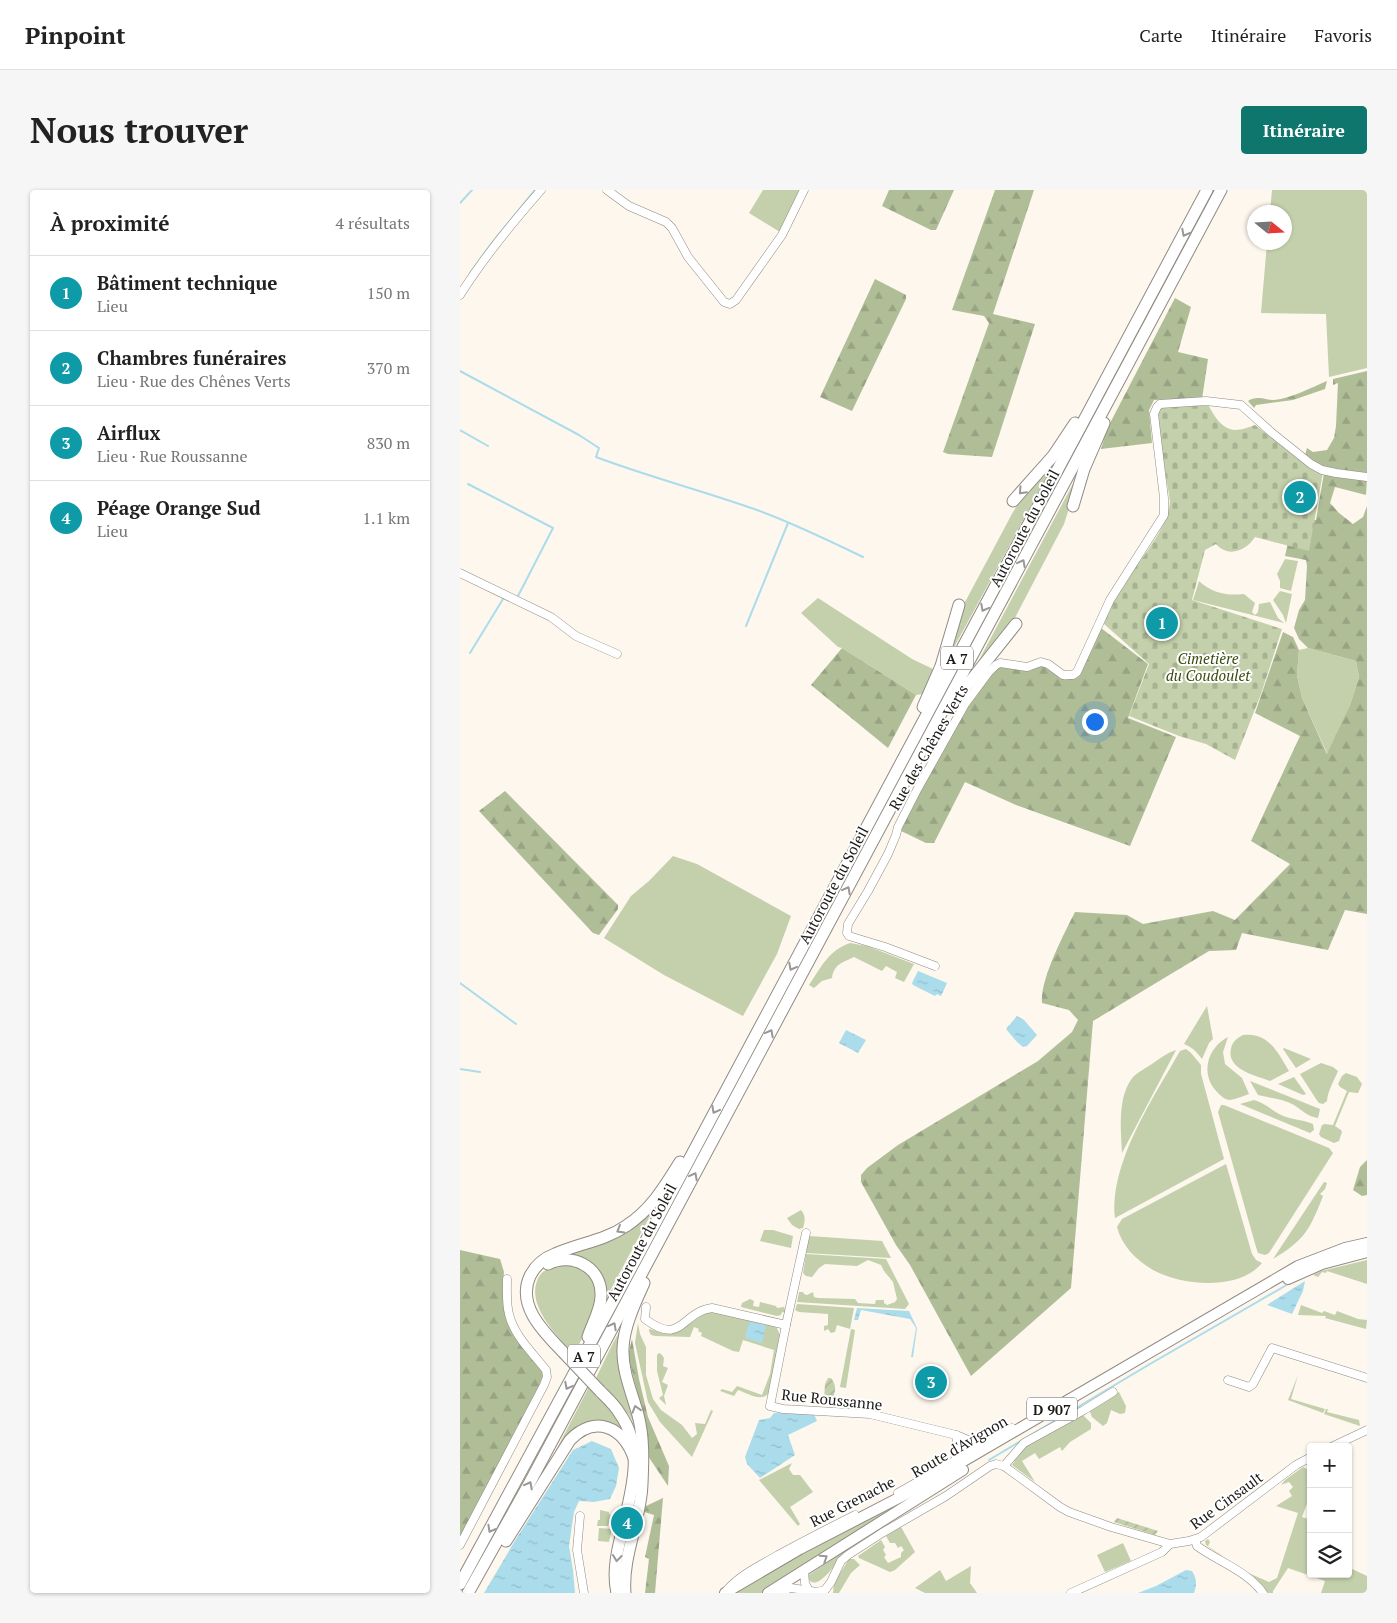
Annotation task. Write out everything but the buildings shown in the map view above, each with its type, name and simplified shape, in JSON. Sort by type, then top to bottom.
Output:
[{"type":"highway","name":"Autoroute du Soleil","points":[[460,1584],[588,1349],[1208,190]]},
{"type":"highway","name":"Autoroute du Soleil","points":[[468,1593],[671,1219],[1221,190]]},
{"type":"highway","points":[[1073,506],[1084,469],[1107,417],[1160,316],[1166,293]]},
{"type":"highway","points":[[1013,501],[1058,449],[1113,368]]},
{"type":"highway","points":[[906,754],[940,666],[959,605]]},
{"type":"highway","points":[[916,761],[965,688],[1016,624]]},
{"type":"highway","points":[[625,1593],[628,1552],[640,1505],[642,1486],[633,1428],[626,1415],[536,1320],[530,1308],[526,1290],[531,1274],[545,1259],[554,1254],[606,1237],[638,1218],[655,1200],[706,1127]]},
{"type":"highway","points":[[617,1593],[617,1550],[642,1436],[624,1368],[623,1341],[631,1315],[664,1242],[671,1219]]},
{"type":"highway","points":[[564,1350],[542,1322],[532,1298],[534,1280],[540,1270],[554,1261],[566,1259],[578,1261],[589,1267],[599,1283],[601,1296],[588,1336],[588,1349]]},
{"type":"highway","points":[[480,1573],[498,1553],[576,1433],[586,1427],[593,1426],[612,1429],[626,1440],[638,1458]]},
{"type":"main road","name":"Route d'Avignon","points":[[724,1593],[800,1549],[914,1490],[1298,1266],[1345,1248],[1367,1243]]},
{"type":"main road","name":"Route d'Avignon","points":[[768,1593],[1000,1447],[1270,1289],[1322,1264],[1367,1252]]},
{"type":"street","points":[[460,295],[512,223],[542,190]]},
{"type":"street","points":[[607,190],[630,206],[666,222],[672,228],[688,256],[724,302],[730,304],[736,300],[782,235],[804,190]]},
{"type":"street","name":"Rue des Chênes Verts","points":[[935,966],[849,936],[847,933],[848,924],[888,854],[898,826],[965,704],[996,664],[1027,667],[1041,662],[1048,664],[1063,675],[1073,675],[1077,672],[1110,600],[1164,515],[1164,498],[1154,414],[1156,407],[1160,404],[1194,401],[1241,405],[1311,464],[1329,472],[1367,476]]},
{"type":"street","points":[[460,572],[551,617],[576,636],[617,654]]},
{"type":"street","name":"Rue Roussanne","points":[[806,1232],[770,1406],[783,1409],[870,1414],[956,1435],[980,1445]]},
{"type":"street","points":[[460,1545],[547,1377],[546,1370],[514,1330],[509,1315],[507,1279]]},
{"type":"street","points":[[646,1307],[645,1319],[652,1325],[665,1330],[674,1330],[705,1309],[712,1308],[786,1323]]},
{"type":"street","points":[[1228,1380],[1249,1387],[1253,1384],[1272,1348],[1367,1378]]},
{"type":"street","points":[[1004,1466],[1024,1443],[1113,1392]]},
{"type":"street","name":"Rue Grenache","points":[[724,1593],[733,1582],[808,1539],[899,1493],[980,1445],[1050,1410]]},
{"type":"street","points":[[1339,1443],[1367,1430]]},
{"type":"street","points":[[955,1460],[958,1449],[956,1435]]},
{"type":"street","name":"Rue Cinsault","points":[[1071,1593],[1166,1550],[1167,1544],[1195,1540],[1296,1465],[1307,1459]]},
{"type":"street","points":[[774,1593],[791,1588],[817,1592],[826,1591],[841,1561],[848,1555],[996,1464],[1004,1466],[1069,1512],[1167,1544]]},
{"type":"street","points":[[580,1516],[577,1550],[584,1593]]},
{"type":"street","points":[[1195,1540],[1197,1546],[1242,1573],[1257,1584],[1263,1593]]},
{"type":"street","points":[[804,1571],[805,1583],[809,1590]]},
{"type":"green space","points":[[763,190],[800,190],[780,232],[749,213]]},
{"type":"green space","points":[[889,190],[954,190],[936,230],[931,230],[882,206]]},
{"type":"green space","points":[[995,190],[1034,190],[993,314],[1035,324],[992,457],[948,454],[943,452],[989,323],[984,316],[952,310]]},
{"type":"green space","points":[[1272,190],[1367,190],[1367,368],[1329,377],[1326,314],[1261,313],[1266,250],[1292,250],[1292,205],[1271,205]]},
{"type":"green space","points":[[875,279],[906,295],[906,299],[852,411],[820,397]]},
{"type":"green space","points":[[1175,298],[1191,307],[1178,352],[1208,359],[1202,399],[1154,400],[1149,410],[1152,443],[1101,449],[1107,429]]},
{"type":"green space","points":[[1367,371],[1367,473],[1323,467],[1305,455],[1307,448],[1313,452],[1327,450],[1334,438],[1338,383],[1333,385],[1333,379]]},
{"type":"green space","points":[[1327,381],[1325,389],[1293,400],[1256,405],[1254,408],[1248,401],[1258,398],[1281,399]]},
{"type":"green space","name":"Cimetière du Coudoulet","points":[[1164,406],[1209,406],[1213,414],[1226,428],[1240,430],[1255,425],[1294,455],[1323,472],[1309,551],[1255,537],[1247,546],[1237,551],[1226,551],[1216,544],[1205,550],[1192,600],[1282,629],[1261,694],[1235,760],[1206,744],[1179,736],[1129,716],[1149,664],[1103,623],[1121,588],[1158,534],[1168,512],[1170,501],[1156,416],[1158,409]]},
{"type":"green space","points":[[1060,452],[945,664],[964,604],[1013,512],[1022,497]]},
{"type":"green space","points":[[1083,465],[1064,524],[1008,631],[971,675]]},
{"type":"green space","points":[[1324,473],[1367,479],[1366,495],[1335,487],[1330,503],[1353,524],[1363,517],[1367,506],[1367,914],[1345,910],[1328,950],[1242,933],[1236,950],[1209,951],[1093,1021],[1071,1288],[971,1376],[910,1265],[896,1245],[861,1182],[861,1175],[867,1168],[898,1145],[1038,1061],[1072,1032],[1078,1020],[1069,1010],[1042,1003],[1042,993],[1059,944],[1075,912],[1127,915],[1143,924],[1213,911],[1235,920],[1290,864],[1251,841],[1300,736],[1255,713],[1283,632],[1293,637],[1299,650],[1297,675],[1302,698],[1327,754],[1350,705],[1359,677],[1356,661],[1308,648],[1299,639],[1294,628],[1299,610],[1305,600],[1307,566],[1306,560],[1285,556],[1287,535],[1307,519],[1316,520]]},
{"type":"green space","points":[[1285,559],[1298,561],[1291,591],[1280,588],[1277,574]]},
{"type":"green space","points":[[1199,581],[1220,593],[1244,594],[1255,603],[1252,612],[1255,615],[1258,612],[1259,604],[1270,602],[1278,618],[1284,623],[1193,600]]},
{"type":"green space","points":[[1280,591],[1292,594],[1286,623],[1273,600]]},
{"type":"green space","points":[[818,598],[912,659],[935,670],[923,694],[916,695],[838,647],[801,613]]},
{"type":"green space","points":[[1101,628],[1148,664],[1128,718],[1176,737],[1130,846],[1016,805],[965,782],[934,843],[926,843],[899,830],[966,704],[992,670],[1014,662],[1030,671],[1038,666],[1047,665],[1065,680],[1078,677]]},
{"type":"green space","points":[[842,648],[916,695],[888,748],[811,685]]},
{"type":"green space","points":[[1308,648],[1356,661],[1359,677],[1350,705],[1328,755],[1302,698],[1297,675],[1299,650]]},
{"type":"green space","points":[[505,791],[618,905],[618,909],[599,935],[593,933],[479,811]]},
{"type":"green space","points":[[673,856],[697,864],[791,916],[777,954],[743,1016],[664,975],[604,938],[631,896],[649,881]]},
{"type":"green space","points":[[850,943],[867,946],[914,964],[904,982],[895,978],[897,972],[886,966],[882,971],[854,957],[837,967],[832,978],[822,981],[814,988],[809,985],[831,955],[842,946]]},
{"type":"green space","points":[[1207,1006],[1213,1039],[1209,1043],[1202,1059],[1194,1050],[1184,1044]]},
{"type":"green space","points":[[1243,1035],[1252,1035],[1266,1040],[1272,1045],[1289,1071],[1270,1081],[1237,1067],[1231,1056],[1231,1049],[1235,1040]]},
{"type":"green space","points":[[1228,1037],[1223,1052],[1225,1064],[1242,1078],[1249,1094],[1230,1100],[1217,1092],[1212,1085],[1207,1070],[1211,1054]]},
{"type":"green space","points":[[1284,1048],[1311,1059],[1296,1068]]},
{"type":"green space","points":[[1186,1049],[1201,1065],[1201,1074],[1224,1159],[1115,1218],[1115,1197],[1126,1153],[1158,1089],[1180,1051]]},
{"type":"green space","points":[[1176,1050],[1122,1153],[1121,1114],[1124,1094],[1128,1085],[1137,1073]]},
{"type":"green space","points":[[1321,1063],[1338,1071],[1327,1101],[1323,1104],[1319,1103],[1300,1074]]},
{"type":"green space","points":[[1346,1073],[1357,1077],[1362,1084],[1358,1093],[1349,1092],[1335,1126],[1342,1132],[1339,1141],[1334,1143],[1321,1137],[1319,1134],[1322,1125],[1333,1125],[1347,1091],[1338,1084]]},
{"type":"green space","points":[[1294,1077],[1306,1094],[1303,1095],[1278,1084]]},
{"type":"green space","points":[[1250,1081],[1320,1109],[1318,1118],[1308,1115],[1290,1103],[1258,1095]]},
{"type":"green space","points":[[1254,1100],[1289,1118],[1313,1124],[1314,1130],[1310,1133],[1240,1104]]},
{"type":"green space","points":[[1221,1105],[1329,1148],[1333,1153],[1269,1253],[1265,1255],[1258,1253],[1256,1247],[1218,1112]]},
{"type":"green space","points":[[1367,1160],[1367,1195],[1362,1196],[1353,1190],[1360,1167]]},
{"type":"green space","points":[[1226,1164],[1252,1254],[1256,1260],[1262,1263],[1252,1272],[1239,1278],[1225,1282],[1210,1283],[1179,1280],[1153,1270],[1135,1257],[1119,1234],[1117,1227],[1122,1219]]},
{"type":"green space","points":[[1324,1182],[1327,1183],[1325,1189],[1320,1194],[1323,1196],[1305,1233],[1292,1246],[1273,1259]]},
{"type":"green space","points":[[657,1203],[603,1304],[601,1282],[567,1255]]},
{"type":"green space","points":[[801,1210],[805,1221],[803,1228],[799,1229],[792,1225],[787,1218]]},
{"type":"green space","points":[[764,1230],[773,1230],[793,1236],[791,1248],[760,1241]]},
{"type":"green space","points":[[809,1236],[882,1241],[891,1258],[806,1253]]},
{"type":"green space","points":[[460,1250],[500,1259],[504,1272],[503,1283],[510,1329],[543,1369],[543,1377],[460,1538]]},
{"type":"green space","points":[[806,1254],[886,1259],[909,1304],[905,1309],[797,1302],[799,1292],[807,1295],[813,1292],[814,1297],[818,1298],[855,1299],[858,1303],[875,1304],[876,1300],[884,1300],[884,1303],[887,1305],[895,1302],[897,1299],[893,1282],[881,1265],[868,1260],[857,1266],[825,1264],[812,1277],[806,1276],[803,1273]]},
{"type":"green space","points":[[1367,1260],[1367,1284],[1327,1271],[1326,1273],[1322,1272],[1318,1277],[1313,1275],[1321,1271]]},
{"type":"green space","points":[[556,1264],[576,1264],[595,1281],[597,1301],[574,1355],[551,1329],[535,1297],[540,1275]]},
{"type":"green space","points":[[750,1299],[754,1301],[753,1306],[759,1307],[760,1302],[776,1306],[777,1308],[784,1307],[786,1313],[782,1312],[781,1315],[777,1316],[741,1307],[742,1303]]},
{"type":"green space","points":[[797,1304],[854,1308],[850,1329],[837,1325],[835,1332],[831,1333],[828,1329],[824,1331],[824,1326],[828,1325],[828,1314],[799,1312],[795,1310]]},
{"type":"green space","points":[[1301,1305],[1322,1313],[1324,1311],[1335,1315],[1337,1311],[1358,1319],[1367,1320],[1366,1329],[1325,1318],[1326,1316],[1298,1315]]},
{"type":"green space","points":[[714,1311],[776,1326],[780,1335],[770,1392],[767,1395],[755,1397],[738,1390],[734,1396],[720,1391],[722,1389],[732,1392],[737,1386],[762,1395],[770,1374],[774,1350],[743,1340],[739,1352],[733,1351],[701,1336],[702,1333],[698,1331],[699,1329],[694,1327],[690,1337],[655,1336],[651,1335],[649,1331],[649,1329],[670,1334],[703,1313]]},
{"type":"green space","points":[[626,1321],[622,1338],[639,1432],[629,1415],[596,1378]]},
{"type":"green space","points":[[638,1323],[640,1334],[646,1347],[646,1375],[653,1399],[661,1410],[682,1425],[692,1438],[697,1434],[695,1423],[705,1424],[711,1410],[713,1411],[692,1457],[660,1422],[648,1402],[635,1343]]},
{"type":"green space","points":[[851,1329],[855,1330],[846,1388],[840,1387]]},
{"type":"green space","points":[[632,1339],[648,1417],[669,1466],[668,1486],[648,1456],[647,1438],[641,1407],[628,1355]]},
{"type":"green space","points":[[659,1353],[664,1358],[663,1366],[668,1368],[662,1382],[668,1385],[664,1396],[666,1405],[659,1398],[663,1395],[657,1371],[657,1355]]},
{"type":"green space","points":[[1298,1375],[1291,1399],[1325,1409],[1323,1413],[1288,1400]]},
{"type":"green space","points":[[828,1378],[831,1378],[834,1383],[835,1392],[829,1400],[824,1400],[825,1384]]},
{"type":"green space","points":[[589,1387],[619,1419],[627,1436],[595,1423],[543,1475]]},
{"type":"green space","points":[[1119,1392],[1126,1406],[1125,1413],[1120,1414],[1111,1410],[1107,1423],[1103,1426],[1092,1417],[1089,1409]]},
{"type":"green space","points":[[1326,1409],[1328,1409],[1327,1412],[1359,1420],[1360,1426],[1324,1414]]},
{"type":"green space","points":[[1082,1414],[1091,1423],[1091,1429],[1070,1442],[1062,1451],[1060,1447],[1039,1459],[1035,1453],[1022,1461],[1035,1482],[1012,1465],[1015,1461],[1013,1459],[1027,1444]]},
{"type":"green space","points":[[792,1463],[789,1469],[793,1475],[800,1475],[813,1492],[790,1507],[800,1524],[798,1526],[759,1480]]},
{"type":"green space","points":[[961,1466],[807,1566],[761,1593],[731,1593]]},
{"type":"green space","points":[[1303,1467],[1307,1469],[1307,1504],[1302,1517],[1307,1519],[1307,1575],[1288,1568],[1273,1593],[1268,1593],[1262,1585],[1206,1545],[1205,1541],[1208,1539],[1210,1542],[1208,1546],[1244,1571],[1269,1582],[1277,1578],[1298,1513],[1276,1506],[1292,1496],[1289,1491],[1293,1487],[1289,1482],[1281,1485]]},
{"type":"green space","points":[[663,1498],[655,1593],[645,1593],[649,1559],[645,1557],[654,1515],[644,1512],[646,1506]]},
{"type":"green space","points":[[600,1510],[609,1512],[611,1515],[608,1526],[597,1526],[598,1520],[600,1520]]},
{"type":"green space","points":[[1117,1518],[1158,1531],[1155,1535],[1114,1522]]},
{"type":"green space","points":[[901,1527],[915,1552],[895,1570],[890,1572],[859,1558],[858,1556],[881,1540],[885,1547],[883,1550],[886,1555],[884,1557],[888,1563],[901,1557],[901,1553],[904,1550],[901,1546],[898,1548],[895,1543],[890,1543],[886,1536]]},
{"type":"green space","points":[[599,1528],[612,1529],[609,1542],[598,1541]]},
{"type":"green space","points":[[1123,1543],[1131,1561],[1105,1572],[1097,1555]]},
{"type":"green space","points":[[850,1547],[820,1581],[811,1582],[808,1578],[809,1575]]},
{"type":"green space","points":[[849,1559],[854,1559],[860,1565],[851,1573],[839,1593],[833,1593],[834,1583]]},
{"type":"green space","points":[[971,1566],[970,1583],[977,1593],[925,1593],[915,1588],[940,1570],[946,1581]]},
{"type":"green space","points":[[1352,1569],[1367,1576],[1367,1593],[1321,1593],[1325,1581],[1316,1578],[1352,1578]]},
{"type":"water","points":[[918,971],[947,983],[941,996],[937,994],[935,996],[913,985],[912,983]]},
{"type":"water","points":[[1017,1016],[1024,1020],[1037,1035],[1027,1046],[1023,1047],[1006,1029]]},
{"type":"water","points":[[846,1030],[866,1040],[858,1053],[839,1043]]},
{"type":"water","points":[[1305,1281],[1303,1291],[1292,1314],[1267,1305]]},
{"type":"water","points":[[857,1308],[909,1311],[917,1328],[913,1357],[911,1357],[916,1328],[910,1319],[861,1310],[858,1320],[854,1320]]},
{"type":"water","points":[[749,1322],[766,1325],[762,1343],[745,1338]]},
{"type":"water","points":[[774,1413],[814,1414],[817,1421],[788,1435],[795,1455],[760,1478],[747,1464],[745,1457],[759,1420],[770,1418]]},
{"type":"water","points":[[592,1441],[611,1449],[619,1468],[616,1486],[610,1499],[594,1502],[579,1501],[574,1512],[569,1546],[575,1593],[484,1593],[573,1450]]},
{"type":"water","points":[[1186,1570],[1192,1571],[1196,1579],[1194,1593],[1138,1593],[1156,1586]]},
{"type":"waterway","points":[[460,203],[472,190]]},
{"type":"waterway","points":[[470,273],[535,190]]},
{"type":"waterway","points":[[460,371],[579,435],[599,448],[596,457],[757,510],[797,526],[863,557]]},
{"type":"waterway","points":[[460,430],[488,446]]},
{"type":"waterway","points":[[468,484],[553,528],[517,598]]},
{"type":"waterway","points":[[746,626],[788,523]]},
{"type":"waterway","points":[[470,653],[503,599]]},
{"type":"waterway","points":[[460,983],[516,1024]]},
{"type":"waterway","points":[[460,1069],[480,1072]]},
{"type":"waterway","points":[[989,1460],[1290,1283]]},
{"type":"place","name":"Chambres funéraires","points":[[1300,497]]},
{"type":"place","name":"Bâtiment technique","points":[[1162,623]]},
{"type":"place","name":"Airflux","points":[[931,1382]]},
{"type":"place","name":"Péage Orange Sud","points":[[627,1523]]}]
